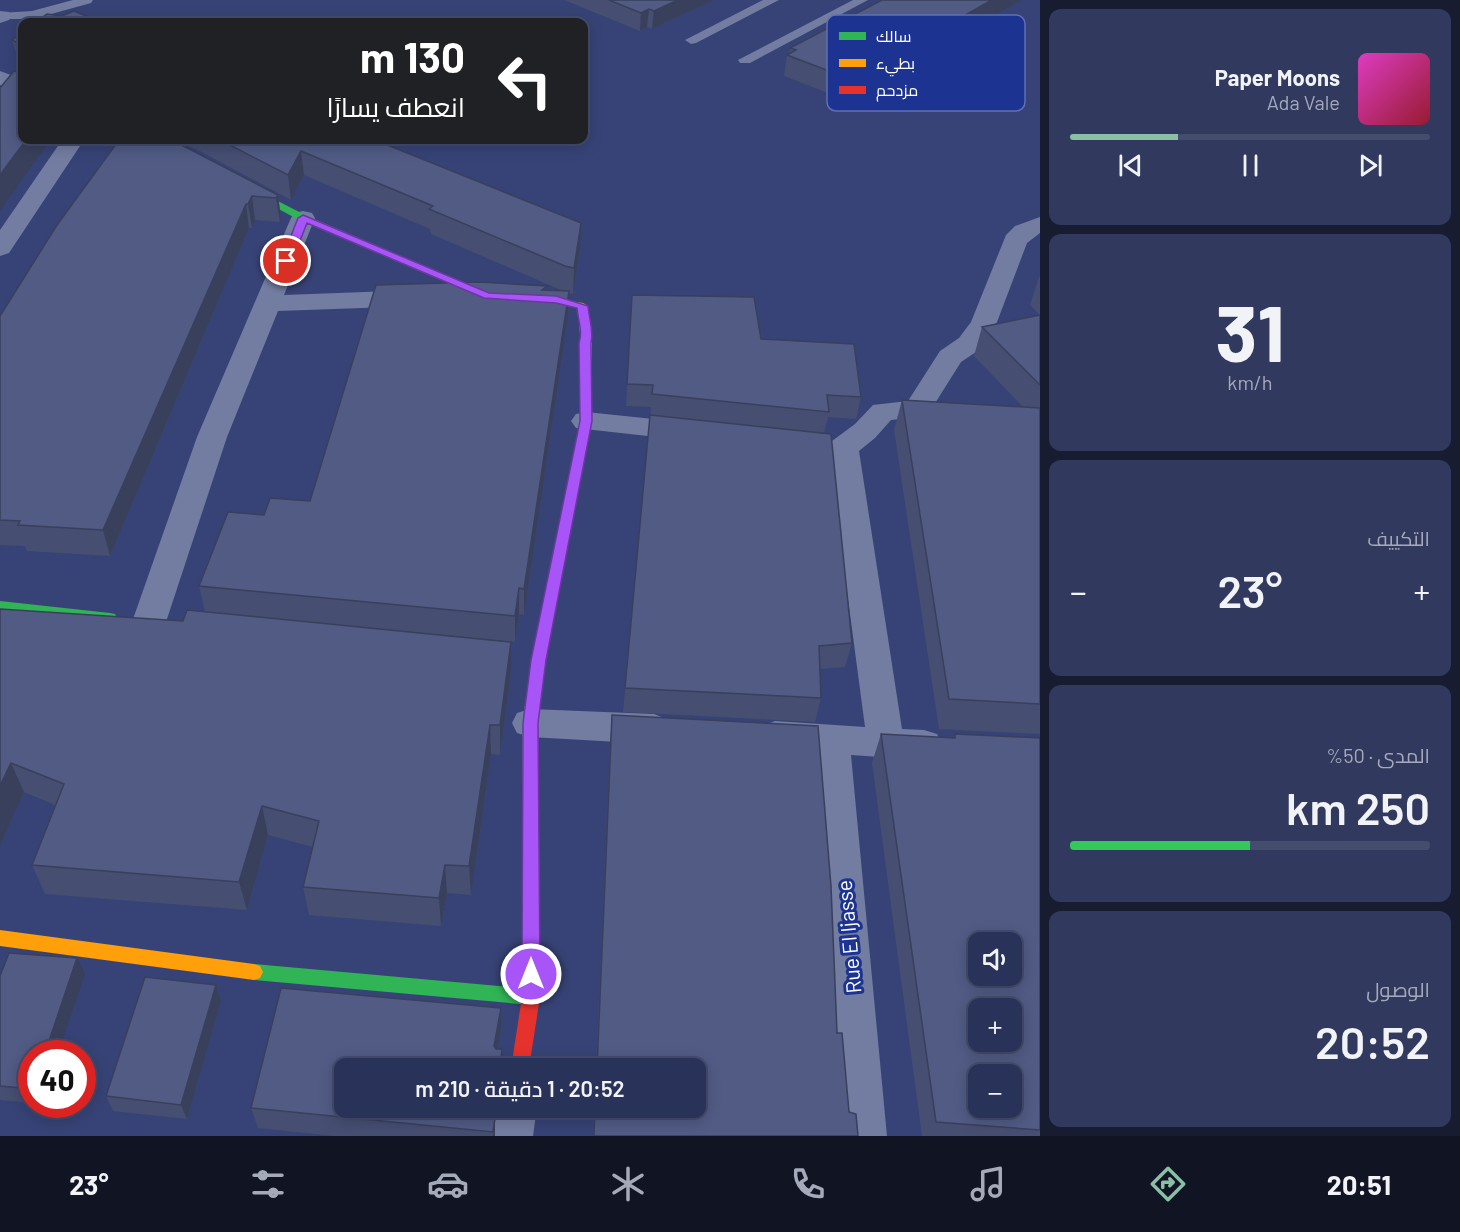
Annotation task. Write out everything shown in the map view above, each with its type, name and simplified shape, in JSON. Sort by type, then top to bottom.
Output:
[{"type":"street","points":[[0,77],[18,85]]},
{"type":"street","points":[[0,97],[18,99]]},
{"type":"street","points":[[0,248],[70,144]]},
{"type":"street","points":[[230,179],[303,218],[488,296]]},
{"type":"street","points":[[0,606],[143,622],[212,437],[270,303],[303,218]]},
{"type":"street","points":[[886,743],[831,447],[865,431],[883,411],[917,410],[950,357],[969,344],[984,322],[1015,240],[1024,231],[1040,224]]},
{"type":"street","points":[[270,303],[488,296],[556,300],[583,306],[584,321],[588,331],[585,343],[586,421],[533,659],[530,723],[531,997],[522,1058]]},
{"type":"street","points":[[586,421],[714,434]]},
{"type":"street","points":[[530,723],[692,731]]},
{"type":"street","points":[[739,734],[957,747]]},
{"type":"street","name":"Rue El Ijasse","points":[[831,739],[864,1136]]},
{"type":"street","points":[[0,938],[224,969],[531,997]]},
{"type":"street","points":[[510,1136],[512,1118]]},
{"type":"lane","points":[[1,17],[33,15],[87,0]]},
{"type":"lane","points":[[691,40],[773,0]]},
{"type":"lane","points":[[833,15],[862,0]]},
{"type":"lane","points":[[1,17],[23,1]]},
{"type":"lane","points":[[745,60],[827,18]]},
{"type":"building","points":[[609,0],[678,0],[654,11],[649,9],[641,13]]},
{"type":"building","points":[[882,0],[992,0],[965,15],[853,15]]},
{"type":"building","points":[[74,11],[91,18],[42,18],[47,14],[62,16]]},
{"type":"building","points":[[827,29],[827,70],[787,55],[796,50],[790,48]]},
{"type":"building","points":[[18,66],[18,144],[23,144],[0,175],[0,88],[14,71],[17,72]]},
{"type":"building","points":[[116,144],[180,144],[278,195],[276,198],[252,196],[246,204],[103,530],[18,525],[20,521],[0,520],[0,316],[57,225]]},
{"type":"building","points":[[228,144],[385,144],[581,223],[574,268],[429,209],[433,206],[301,151],[288,175]]},
{"type":"building","points":[[479,282],[547,286],[542,290],[569,291],[524,589],[519,588],[515,616],[199,586],[228,512],[264,515],[270,498],[310,501],[376,285]]},
{"type":"building","points":[[632,295],[754,297],[761,339],[854,344],[861,397],[827,395],[829,412],[652,394],[653,385],[627,384]]},
{"type":"building","points":[[1040,315],[1040,385],[982,327]]},
{"type":"building","points":[[902,400],[1040,408],[1040,704],[949,699]]},
{"type":"building","points":[[650,415],[831,434],[852,643],[819,646],[821,698],[625,688]]},
{"type":"building","points":[[0,609],[183,621],[187,610],[511,642],[500,725],[490,725],[469,866],[445,865],[439,898],[303,887],[319,821],[262,806],[239,882],[32,865],[64,784],[11,763],[0,786]]},
{"type":"building","points":[[612,715],[818,726],[831,886],[837,1033],[842,1033],[849,1112],[856,1114],[858,1136],[594,1136],[595,1118],[706,1118],[706,1058],[597,1058]]},
{"type":"building","points":[[881,734],[955,738],[955,734],[1040,738],[1040,1130],[936,1122]]},
{"type":"building","points":[[9,953],[77,958],[49,1040],[18,1040],[18,1088],[0,1086],[0,976]]},
{"type":"building","points":[[145,977],[216,985],[181,1105],[106,1096]]},
{"type":"building","points":[[281,988],[501,1008],[494,1046],[496,1049],[502,1049],[501,1058],[334,1058],[334,1116],[251,1108]]},
{"type":"building","points":[[352,1118],[495,1118],[493,1132]]},
{"type":"traffic: fast","points":[[239,184],[303,218],[487,296],[539,299]]},
{"type":"traffic: fast","points":[[531,944],[530,723],[539,660],[567,517]]},
{"type":"traffic: fast","points":[[0,606],[110,618]]},
{"type":"traffic: fast","points":[[254,972],[531,997]]},
{"type":"traffic: slow","points":[[539,299],[583,306],[586,334],[586,421],[567,517]]},
{"type":"traffic: slow","points":[[0,938],[254,972]]},
{"type":"traffic: jam","points":[[522,1058],[531,997],[531,944]]},
{"type":"route","points":[[286,261],[303,218],[488,296],[556,300],[583,306],[584,321],[588,331],[585,343],[586,421],[539,660],[530,723],[531,974]]}]
